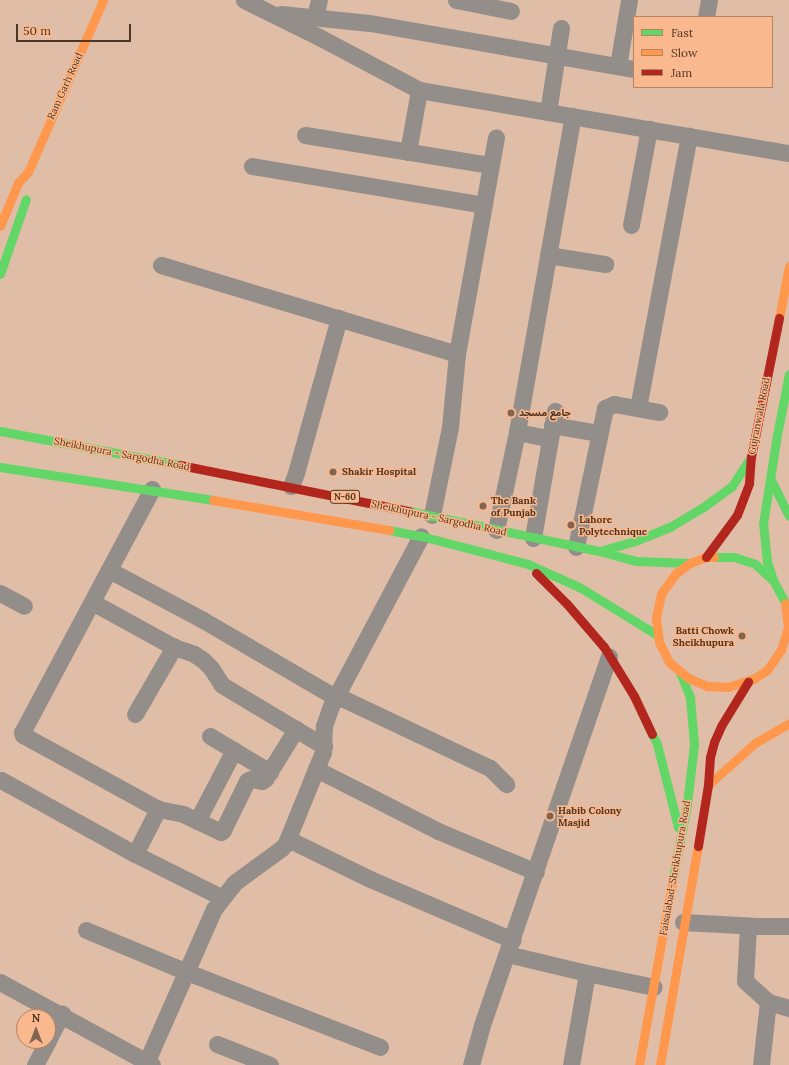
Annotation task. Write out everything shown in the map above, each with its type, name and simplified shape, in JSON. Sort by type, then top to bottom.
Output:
[{"type":"main road","name":"Ram Garh Road","points":[[0,226],[18,183],[28,172],[103,0]]},
{"type":"main road","name":"Ram Garh Road","points":[[0,274],[30,187],[28,172]]},
{"type":"main road","name":"Gujranwala Road","points":[[706,556],[737,515],[749,483],[751,457],[789,266]]},
{"type":"main road","points":[[773,580],[755,564],[745,560],[722,555],[706,556],[690,563],[673,576],[662,594],[656,610],[657,635],[665,655],[680,672],[688,678],[707,686],[728,687],[748,682],[767,670],[778,655],[785,639],[788,615],[787,605],[773,580],[767,561],[763,524],[771,480],[783,436],[789,374]]},
{"type":"main road","name":"Sheikhupura - Sargodha Road","points":[[0,431],[291,486],[599,551],[636,561],[690,563]]},
{"type":"main road","points":[[599,551],[635,541],[670,527],[702,508],[732,486],[751,457]]},
{"type":"main road","points":[[0,467],[152,489],[421,536],[528,564],[581,588],[657,635]]},
{"type":"main road","points":[[771,480],[789,516]]},
{"type":"main road","points":[[528,564],[567,604],[604,647],[634,696],[657,744],[672,797],[681,838]]},
{"type":"main road","points":[[767,670],[782,671]]},
{"type":"main road","name":"Faisalabad-Sheikhupura Road","points":[[639,1065],[687,804],[694,744],[693,717],[690,697],[680,672]]},
{"type":"main road","name":"Faisalabad-Sheikhupura Road","points":[[660,1065],[683,922],[708,785],[710,757],[714,742],[748,682]]},
{"type":"main road","points":[[708,785],[755,743],[789,723]]},
{"type":"street","points":[[244,0],[419,90],[789,153]]},
{"type":"street","points":[[315,17],[319,0]]},
{"type":"street","points":[[456,0],[511,12]]},
{"type":"street","points":[[271,13],[370,23],[626,67],[629,0]]},
{"type":"street","points":[[706,16],[709,0]]},
{"type":"street","points":[[548,112],[561,28]]},
{"type":"street","points":[[408,152],[419,90]]},
{"type":"street","points":[[496,530],[517,432],[573,116]]},
{"type":"street","points":[[632,225],[649,129]]},
{"type":"street","points":[[305,135],[491,165]]},
{"type":"street","points":[[638,408],[689,136]]},
{"type":"street","points":[[432,515],[450,427],[457,354],[496,137]]},
{"type":"street","points":[[252,166],[484,205]]},
{"type":"street","points":[[548,255],[605,264]]},
{"type":"street","points":[[161,265],[457,354]]},
{"type":"street","points":[[291,486],[339,318]]},
{"type":"street","points":[[576,547],[603,412],[607,406],[614,404],[659,412]]},
{"type":"street","points":[[517,432],[552,425],[599,433]]},
{"type":"street","points":[[533,538],[552,425]]},
{"type":"street","points":[[152,489],[22,732],[23,735],[158,809],[183,814],[222,831],[247,781],[251,779],[262,781],[270,772],[296,729]]},
{"type":"street","points":[[153,1064],[187,972],[214,909],[221,897],[234,883],[282,848],[288,838],[324,746],[324,726],[336,697],[421,536]]},
{"type":"street","points":[[109,570],[203,620],[336,697],[346,700],[481,764],[495,772],[506,784]]},
{"type":"street","points":[[0,593],[24,606]]},
{"type":"street","points":[[92,602],[174,647],[194,654],[211,668],[222,685],[324,746]]},
{"type":"street","points":[[135,714],[174,647]]},
{"type":"street","points":[[471,1065],[482,1025],[536,872],[609,656]]},
{"type":"street","points":[[210,736],[270,772]]},
{"type":"street","points":[[197,821],[234,750]]},
{"type":"street","points":[[316,769],[438,831],[536,872]]},
{"type":"street","points":[[1,780],[135,854],[221,897]]},
{"type":"street","points":[[135,854],[158,809]]},
{"type":"street","points":[[288,838],[510,947],[587,973],[654,987]]},
{"type":"street","points":[[683,922],[748,926],[789,926]]},
{"type":"street","points":[[748,926],[745,981],[768,1002],[789,1008]]},
{"type":"street","points":[[86,930],[187,972],[380,1047]]},
{"type":"street","points":[[571,1065],[587,973]]},
{"type":"street","points":[[0,982],[153,1064],[167,1065]]},
{"type":"street","points":[[761,1065],[768,1002]]},
{"type":"street","points":[[56,1026],[62,1014]]},
{"type":"street","points":[[217,1044],[240,1059],[270,1065]]},
{"type":"street","points":[[35,1065],[44,1049]]},
{"type":"traffic: fast","points":[[0,274],[26,199]]},
{"type":"traffic: fast","points":[[773,580],[767,561],[763,524],[777,435],[789,374]]},
{"type":"traffic: fast","points":[[0,431],[180,465]]},
{"type":"traffic: fast","points":[[600,551],[635,541],[670,527],[702,508],[732,486],[748,461]]},
{"type":"traffic: fast","points":[[0,467],[213,500]]},
{"type":"traffic: fast","points":[[771,480],[789,516]]},
{"type":"traffic: fast","points":[[409,511],[599,551],[636,561],[690,563]]},
{"type":"traffic: fast","points":[[389,530],[421,536],[528,564],[581,588],[657,635]]},
{"type":"traffic: fast","points":[[714,557],[734,557],[755,564],[773,580],[785,603],[789,606]]},
{"type":"traffic: fast","points":[[673,878],[687,804],[694,744],[690,697],[680,672]]},
{"type":"traffic: fast","points":[[652,734],[657,744],[678,827]]},
{"type":"traffic: slow","points":[[0,226],[18,183],[28,172],[103,0]]},
{"type":"traffic: slow","points":[[779,318],[789,266]]},
{"type":"traffic: slow","points":[[213,500],[389,530]]},
{"type":"traffic: slow","points":[[714,557],[706,557],[690,563],[676,573],[661,594],[656,618],[659,642],[669,662],[688,678],[707,686],[728,687],[755,678],[767,670],[781,650],[788,627],[785,603]]},
{"type":"traffic: slow","points":[[708,785],[755,743],[789,723]]},
{"type":"traffic: slow","points":[[660,1065],[698,846]]},
{"type":"traffic: slow","points":[[639,1065],[673,878]]},
{"type":"traffic: jam","points":[[706,557],[737,515],[749,483],[751,457],[779,318]]},
{"type":"traffic: jam","points":[[180,465],[409,511]]},
{"type":"traffic: jam","points":[[536,573],[567,604],[604,647],[634,696],[652,734]]},
{"type":"traffic: jam","points":[[698,846],[708,785],[710,757],[714,742],[721,726],[748,682]]},
{"type":"place","name":"جامع مسجد","points":[[511,413]]},
{"type":"place","name":"Shakir Hospital","points":[[333,472]]},
{"type":"place","name":"The Bank of Punjab","points":[[483,506]]},
{"type":"place","name":"Lahore Polytechnique","points":[[571,525]]},
{"type":"place","name":"Batti Chowk Sheikhupura","points":[[742,636]]},
{"type":"place","name":"Habib Colony Masjid","points":[[550,816]]}]
